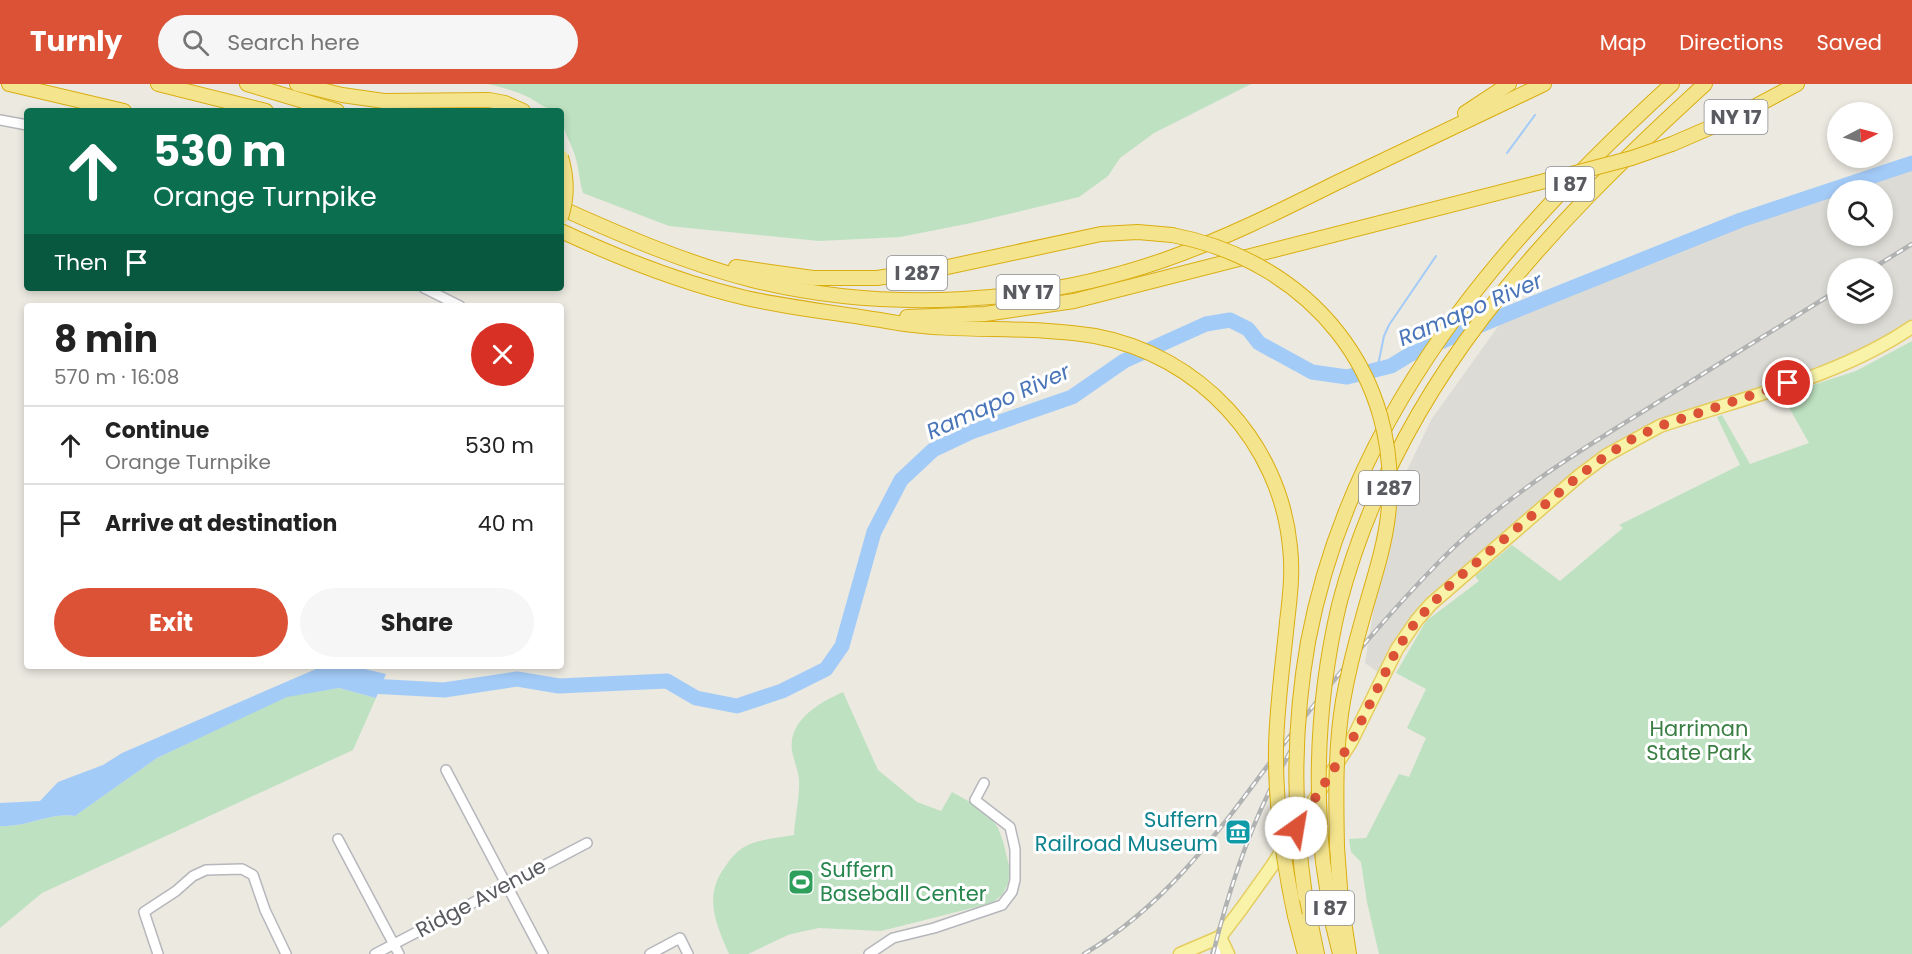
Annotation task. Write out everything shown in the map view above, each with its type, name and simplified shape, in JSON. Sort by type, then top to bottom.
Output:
[{"type":"highway","points":[[9,84],[111,108]]},
{"type":"highway","points":[[158,84],[254,108]]},
{"type":"highway","points":[[247,84],[327,108]]},
{"type":"highway","points":[[297,84],[370,100],[489,100],[516,108]]},
{"type":"highway","points":[[1377,164],[1474,108],[1509,84]]},
{"type":"highway","name":"NY 17","points":[[660,250],[752,280],[837,295],[925,300],[1013,294],[1098,279],[1164,260],[1243,228],[1544,84]]},
{"type":"highway","name":"I 87","points":[[1317,954],[1305,896],[1298,832],[1296,766],[1300,699],[1308,642],[1323,578],[1344,515],[1380,434],[1412,380],[1475,290],[1518,239],[1572,182],[1672,84]]},
{"type":"highway","name":"I 87","points":[[1340,954],[1332,921],[1323,862],[1318,787],[1320,723],[1326,665],[1339,605],[1357,544],[1381,484],[1404,437],[1434,387],[1478,323],[1521,270],[1608,176],[1705,84]]},
{"type":"highway","name":"NY 17","points":[[875,318],[985,314],[1074,301],[1632,158],[1672,144],[1737,116],[1797,84]]},
{"type":"highway","points":[[564,170],[566,193],[564,203]]},
{"type":"highway","name":"I 287","points":[[564,209],[660,250],[722,265],[790,276],[856,279],[922,272],[1101,234],[1138,232],[1172,235],[1221,247],[1249,260],[1288,283],[1312,303],[1333,326],[1366,378],[1380,421],[1389,468],[1388,513],[1383,544],[1354,650],[1343,705],[1337,766],[1337,847],[1341,902],[1349,954]]},
{"type":"highway","name":"I 287","points":[[564,232],[653,270],[716,290],[811,310],[923,326],[1061,332],[1122,342],[1148,352],[1187,373],[1211,391],[1231,411],[1253,441],[1271,473],[1281,501],[1290,548],[1291,582],[1277,722],[1276,778],[1283,853],[1305,954]]},
{"type":"main road","points":[[1180,954],[1220,937],[1272,866],[1351,742],[1397,649],[1417,620],[1431,604],[1545,505],[1607,455],[1660,426],[1832,369],[1866,354],[1912,327]]},
{"type":"main road","points":[[1220,937],[1228,954]]},
{"type":"street","points":[[0,120],[24,124]]},
{"type":"street","points":[[430,291],[454,303]]},
{"type":"street","points":[[446,770],[543,954]]},
{"type":"street","points":[[868,954],[893,938],[934,928],[1002,905],[1012,892],[1015,880],[1015,849],[1010,827],[975,800],[984,783]]},
{"type":"street","points":[[338,839],[399,954]]},
{"type":"street","name":"Ridge Avenue","points":[[375,954],[587,843]]},
{"type":"street","points":[[158,954],[144,912],[176,891],[193,876],[215,868],[242,869],[253,875],[265,910],[286,954]]},
{"type":"street","points":[[1216,954],[1220,937]]},
{"type":"street","points":[[650,954],[680,938],[688,954]]},
{"type":"shaded area","points":[[1912,163],[1912,327],[1866,354],[1634,438],[1431,604],[1383,676],[1365,663],[1378,582],[1402,481],[1431,420],[1507,314],[1741,220],[1827,191],[1827,246],[1893,246],[1893,180],[1861,180]]},
{"type":"green space","points":[[488,84],[1251,84],[1154,133],[1120,158],[1108,176],[1079,197],[971,223],[900,237],[819,241],[669,226],[583,193],[573,150],[564,129],[564,108],[547,108],[531,98]]},
{"type":"green space","name":"Harriman State Park","points":[[1912,341],[1912,954],[1379,954],[1361,862],[1351,852],[1349,839],[1366,838],[1399,774],[1409,777],[1426,738],[1407,728],[1426,689],[1396,673],[1426,621],[1479,581],[1475,576],[1512,545],[1560,581],[1623,528],[1619,525],[1740,465],[1717,417],[1722,415],[1750,464],[1809,443],[1782,395],[1856,371]]},
{"type":"green space","points":[[339,688],[376,698],[353,750],[42,893],[0,928],[0,826],[19,825],[56,816],[75,816],[157,758],[287,696]]},
{"type":"green space","points":[[843,692],[878,770],[917,802],[941,811],[952,792],[979,807],[990,817],[1003,841],[1010,870],[1008,884],[1002,895],[992,903],[881,931],[819,928],[788,935],[748,954],[729,954],[714,910],[713,899],[718,878],[731,858],[744,847],[762,840],[794,835],[799,786],[792,751],[795,730],[815,707]]},
{"type":"water","points":[[316,669],[365,669],[386,674],[376,698],[339,688],[287,697],[157,758],[75,816],[56,816],[19,825],[0,826],[0,803],[40,801],[58,782],[103,765],[122,753]]},
{"type":"waterway","points":[[1507,153],[1535,115]]},
{"type":"waterway","name":"Ramapo River","points":[[362,684],[444,690],[517,679],[559,686],[667,681],[696,698],[737,706],[782,691],[826,669],[842,646],[874,532],[901,480],[933,450],[971,432],[1072,397],[1124,361],[1206,324],[1230,320],[1248,329],[1259,343],[1312,372],[1347,377],[1391,366],[1409,355],[1507,314],[1741,220],[1912,163]]},
{"type":"waterway","points":[[1377,370],[1384,336],[1389,325],[1436,256]]},
{"type":"railway","points":[[1889,258],[1912,244]]},
{"type":"railway","points":[[1084,954],[1117,932],[1174,882],[1223,825],[1292,733],[1363,646],[1461,540],[1511,499],[1565,461],[1827,297]]},
{"type":"railway","points":[[1213,954],[1244,851],[1269,792],[1297,739]]},
{"type":"place","name":"Suffern Railroad Museum","points":[[1238,832]]},
{"type":"place","name":"Suffern Baseball Center","points":[[801,882]]},
{"type":"route","points":[[1296,828],[1351,742],[1397,649],[1417,620],[1451,584],[1580,475],[1634,438],[1660,426],[1788,383]]}]
